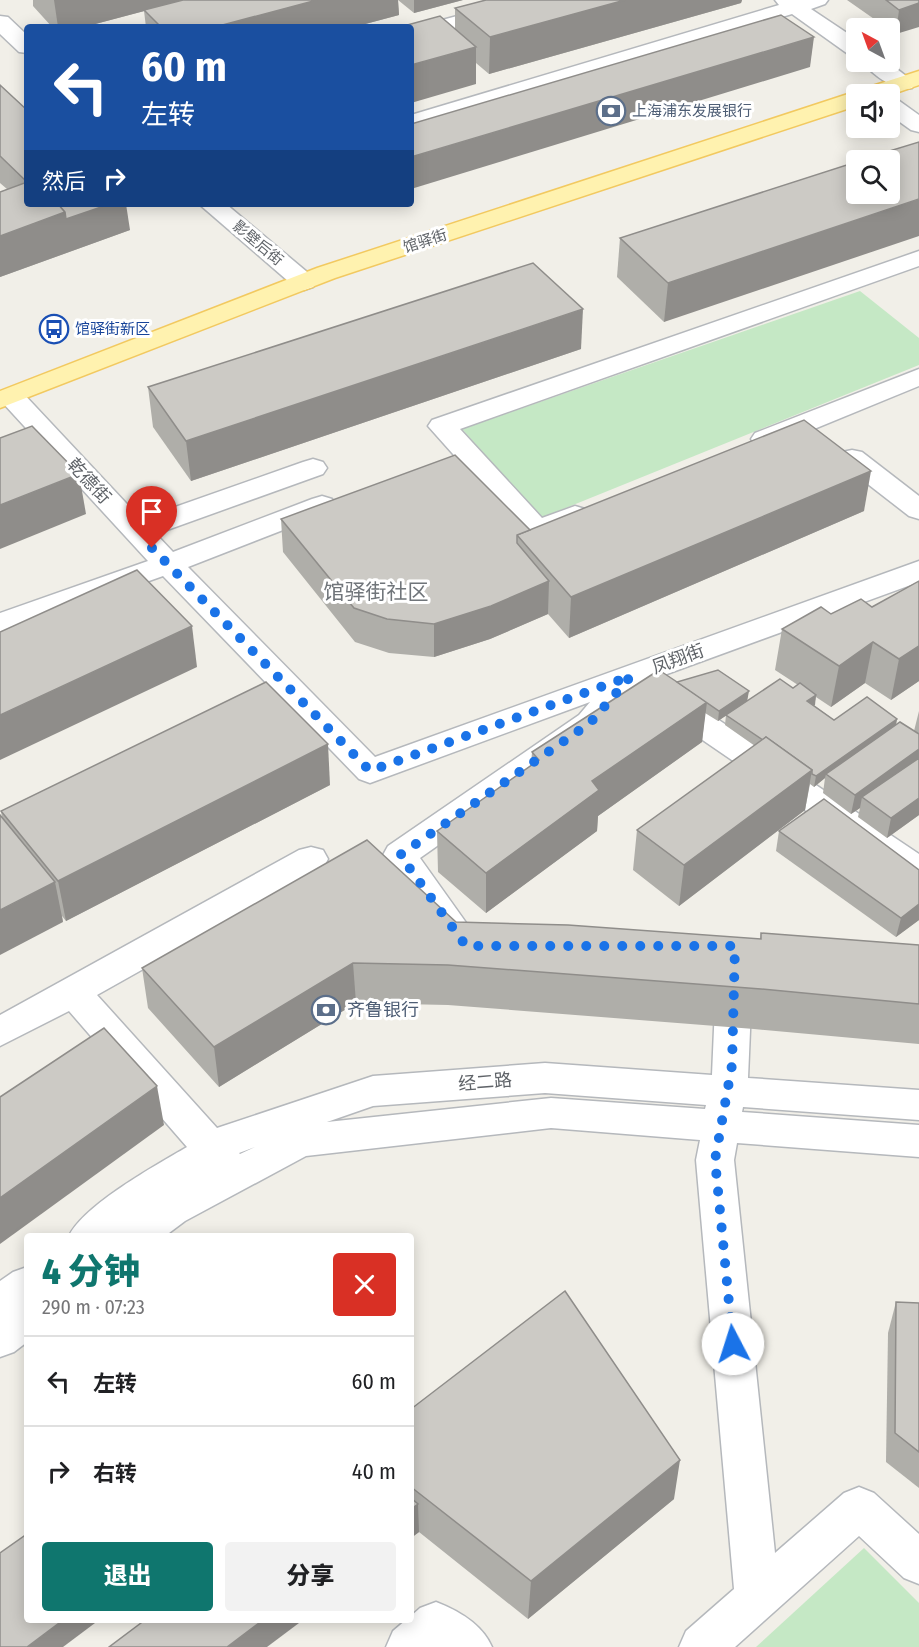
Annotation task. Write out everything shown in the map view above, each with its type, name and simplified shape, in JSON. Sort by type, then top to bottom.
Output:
[{"type":"main road","name":"馆驿街","points":[[5,398],[304,282],[846,106]]},
{"type":"street","points":[[439,28],[541,0]]},
{"type":"street","points":[[414,121],[790,4],[818,0]]},
{"type":"street","points":[[790,4],[846,42]]},
{"type":"street","points":[[0,22],[24,44]]},
{"type":"street","points":[[893,72],[911,81]]},
{"type":"street","points":[[900,113],[919,125]]},
{"type":"street","name":"影壁后街","points":[[215,207],[304,282]]},
{"type":"street","points":[[602,504],[537,531],[454,455],[442,426],[919,258]]},
{"type":"street","points":[[744,447],[919,377]]},
{"type":"street","name":"乾德街","points":[[5,398],[370,771]]},
{"type":"street","points":[[852,458],[919,510]]},
{"type":"street","points":[[136,531],[313,468]]},
{"type":"street","points":[[0,624],[168,564],[344,497]]},
{"type":"street","name":"凤翔街","points":[[370,771],[919,571]]},
{"type":"street","points":[[490,946],[466,946],[400,855],[590,723],[631,676],[919,871]]},
{"type":"street","points":[[0,1032],[311,859]]},
{"type":"street","points":[[735,957],[732,1065],[715,1160],[757,1598]]},
{"type":"street","points":[[73,992],[225,1162]]},
{"type":"street","name":"经二路","points":[[93,1233],[151,1188],[225,1162],[300,1141],[551,1113],[919,1105]]},
{"type":"street","name":"经二路","points":[[725,1108],[919,1141]]},
{"type":"street","name":"经二路","points":[[139,1233],[171,1209],[225,1162]]},
{"type":"street","points":[[0,1304],[24,1286]]},
{"type":"street","points":[[0,1339],[24,1321]]},
{"type":"street","points":[[702,1647],[859,1507],[919,1563]]},
{"type":"street","points":[[409,1647],[436,1624],[469,1647]]},
{"type":"green space","points":[[860,291],[919,338],[919,365],[541,518],[462,429]]},
{"type":"green space","points":[[864,1548],[919,1603],[919,1647],[756,1647]]},
{"type":"building","points":[[183,0],[317,0],[226,24],[158,24],[144,10]]},
{"type":"building","points":[[486,0],[625,0],[490,37],[455,8]]},
{"type":"building","points":[[886,0],[919,0],[919,3],[899,10]]},
{"type":"building","points":[[781,15],[814,37],[414,156],[414,123]]},
{"type":"building","points":[[440,16],[476,47],[414,64],[414,24],[411,24]]},
{"type":"building","points":[[0,85],[24,107],[24,179],[0,156]]},
{"type":"building","points":[[919,142],[919,199],[668,283],[620,238],[846,165],[846,204],[900,204],[900,150],[893,150]]},
{"type":"building","points":[[24,183],[24,207],[61,207],[65,212],[0,236],[0,192]]},
{"type":"building","points":[[61,207],[101,207],[66,219],[65,212]]},
{"type":"building","points":[[533,263],[583,309],[186,441],[148,387]]},
{"type":"building","points":[[804,420],[871,471],[571,597],[517,535]]},
{"type":"building","points":[[32,426],[79,474],[0,505],[0,438]]},
{"type":"building","points":[[455,455],[530,530],[517,535],[517,543],[549,581],[491,606],[434,624],[387,619],[354,608],[281,519]]},
{"type":"building","points":[[137,570],[192,626],[0,715],[0,632]]},
{"type":"building","points":[[919,581],[919,646],[899,659],[873,642],[839,666],[782,629],[821,607],[831,614],[861,599],[872,607]]},
{"type":"building","points":[[659,670],[707,702],[592,781],[599,790],[486,873],[437,831],[539,760],[532,752]]},
{"type":"building","points":[[718,670],[749,691],[719,711],[677,682]]},
{"type":"building","points":[[780,679],[793,688],[800,683],[816,695],[807,701],[834,720],[867,697],[897,719],[816,776],[812,774],[812,770],[766,737],[763,740],[726,715]]},
{"type":"building","points":[[266,682],[328,744],[58,881],[1,811]]},
{"type":"building","points":[[900,722],[919,734],[919,749],[855,795],[826,774]]},
{"type":"building","points":[[766,737],[812,770],[684,865],[637,830]]},
{"type":"building","points":[[919,758],[919,798],[891,818],[862,797]]},
{"type":"building","points":[[824,799],[919,870],[919,904],[901,918],[779,831]]},
{"type":"building","points":[[0,815],[55,882],[0,910]]},
{"type":"building","points":[[367,840],[456,922],[568,925],[761,939],[761,933],[919,945],[919,1004],[761,989],[448,965],[353,963],[214,1047],[142,968]]},
{"type":"building","points":[[104,1028],[157,1086],[0,1198],[0,1097]]},
{"type":"building","points":[[565,1291],[680,1460],[531,1581],[414,1489],[414,1407]]},
{"type":"building","points":[[896,1302],[919,1303],[919,1452],[895,1433]]},
{"type":"building","points":[[24,1536],[24,1623],[59,1623],[27,1647],[0,1647],[0,1553]]},
{"type":"building","points":[[141,1623],[259,1623],[227,1647],[109,1647]]},
{"type":"place","name":"上海浦东发展银行","points":[[611,111]]},
{"type":"place","name":"馆驿街新区","points":[[54,329]]},
{"type":"place","name":"齐鲁银行","points":[[326,1010]]},
{"type":"district","name":"馆驿街社区","points":[[376,592]]},
{"type":"route","points":[[152,548],[370,771],[631,676],[590,723],[400,855],[466,946],[735,946],[732,1065],[715,1160],[733,1344]]}]
